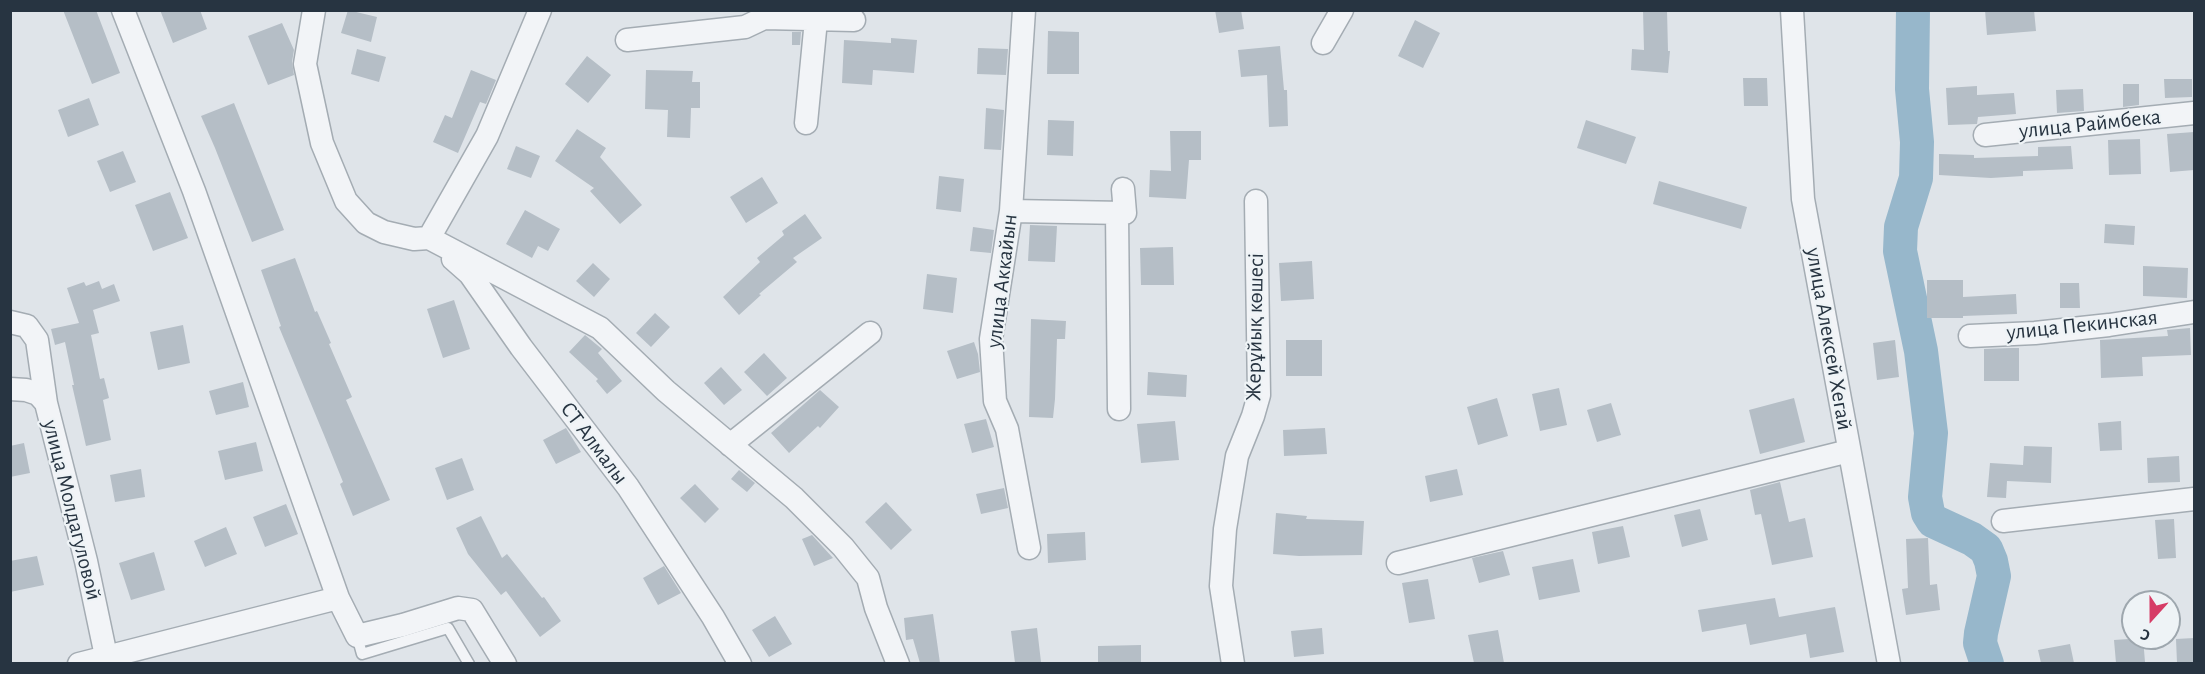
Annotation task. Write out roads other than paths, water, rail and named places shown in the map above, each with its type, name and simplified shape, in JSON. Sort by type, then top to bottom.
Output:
[{"type":"street","points":[[123,10],[194,191],[338,598],[357,636],[458,608],[472,610],[505,663]]},
{"type":"street","points":[[314,10],[305,64],[322,143],[346,201],[366,223],[384,232],[414,239],[429,238],[600,328],[666,391],[794,498],[843,547],[868,578],[876,608],[898,663]]},
{"type":"street","points":[[429,238],[487,136],[540,10]]},
{"type":"street","name":"улица Аккайын","points":[[1024,10],[1011,211],[991,339],[995,401],[1007,429],[1029,548]]},
{"type":"street","points":[[1323,43],[1342,10]]},
{"type":"street","name":"улица Алексей Хегай","points":[[1792,10],[1803,199],[1889,663]]},
{"type":"street","points":[[627,40],[745,27],[765,14],[816,20],[854,20]]},
{"type":"street","points":[[806,123],[816,20]]},
{"type":"street","name":"улица Раймбека","points":[[1985,135],[2194,113]]},
{"type":"street","points":[[1011,211],[1125,213],[1123,189]]},
{"type":"street","name":"Жерұйық көшесі","points":[[1233,663],[1221,586],[1225,529],[1237,456],[1259,395],[1256,201]]},
{"type":"street","points":[[1117,213],[1119,409]]},
{"type":"street","name":"СТ Алмалы","points":[[429,238],[470,274],[521,347],[628,487],[713,616],[740,663]]},
{"type":"street","name":"улица Пекинская","points":[[1970,336],[2035,333],[2194,312]]},
{"type":"street","points":[[10,322],[27,326],[37,340],[46,403]]},
{"type":"street","points":[[730,445],[870,333]]},
{"type":"street","name":"улица Молдагуловой","points":[[10,389],[26,390],[38,394],[46,403],[86,561],[106,656]]},
{"type":"street","points":[[1398,563],[1849,451]]},
{"type":"street","points":[[2003,521],[2194,499]]},
{"type":"street","points":[[79,663],[338,598]]},
{"type":"lane","points":[[357,636],[362,654],[448,627],[470,663]]},
{"type":"waterway","points":[[1913,10],[1912,89],[1917,142],[1916,178],[1901,227],[1900,251],[1921,351],[1931,433],[1925,497],[1928,513],[1933,521],[1972,539],[1986,549],[1991,561],[1994,576],[1980,643],[1987,664]]}]
